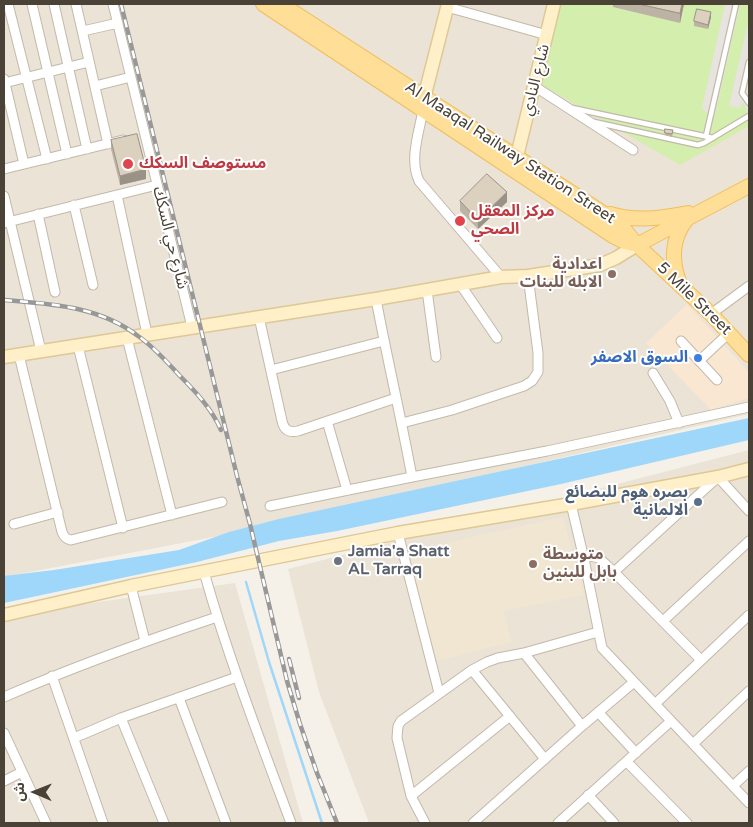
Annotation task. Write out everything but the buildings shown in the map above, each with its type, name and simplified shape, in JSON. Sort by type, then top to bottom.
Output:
[{"type":"main road","name":"Al Maaqal Railway Station Street","points":[[263,4],[424,104],[517,156],[620,224],[637,245]]},
{"type":"main road","name":"Al Maaqal Railway Station Street","points":[[281,4],[613,236],[637,245]]},
{"type":"main road","points":[[637,245],[749,186]]},
{"type":"main road","points":[[601,212],[624,218],[643,219],[668,217],[703,210]]},
{"type":"main road","points":[[680,284],[676,275],[674,248],[678,232],[688,218]]},
{"type":"main road","name":"5 Mile Street","points":[[637,245],[680,284],[749,353]]},
{"type":"street","points":[[8,4],[47,159]]},
{"type":"street","points":[[32,4],[66,154]]},
{"type":"street","points":[[54,4],[87,149]]},
{"type":"street","points":[[76,4],[108,144]]},
{"type":"street","name":"شارع حي السكك","points":[[113,4],[192,327]]},
{"type":"street","name":"شارع النادي","points":[[517,156],[554,4]]},
{"type":"street","points":[[501,278],[419,182],[415,173],[414,164],[424,104],[447,5],[547,35]]},
{"type":"street","points":[[83,31],[118,23]]},
{"type":"street","points":[[4,27],[14,25]]},
{"type":"street","points":[[24,164],[4,82],[89,62]]},
{"type":"street","points":[[95,86],[131,77]]},
{"type":"street","points":[[534,86],[633,150]]},
{"type":"street","points":[[4,169],[145,135]]},
{"type":"street","points":[[7,222],[157,185]]},
{"type":"street","points":[[117,195],[147,334]]},
{"type":"street","points":[[4,196],[7,222],[41,351]]},
{"type":"street","points":[[74,205],[93,285]]},
{"type":"street","points":[[38,214],[55,292]]},
{"type":"street","points":[[4,357],[376,299],[460,284],[600,265],[637,245]]},
{"type":"street","points":[[402,423],[452,410],[524,386],[532,381],[538,372],[538,353],[528,276]]},
{"type":"street","points":[[460,284],[497,338]]},
{"type":"street","points":[[711,314],[749,286]]},
{"type":"street","points":[[427,290],[436,357]]},
{"type":"street","points":[[376,299],[412,477]]},
{"type":"street","points":[[259,317],[282,421],[287,430],[292,432],[298,431],[396,398]]},
{"type":"street","points":[[699,361],[728,333]]},
{"type":"street","points":[[127,338],[172,515]]},
{"type":"street","points":[[271,370],[384,341]]},
{"type":"street","points":[[680,341],[717,380]]},
{"type":"street","points":[[78,346],[123,528]]},
{"type":"street","points":[[20,355],[64,536],[67,539],[71,540],[123,528],[222,502]]},
{"type":"street","points":[[653,373],[670,401],[679,423]]},
{"type":"street","points":[[270,506],[547,451],[749,407]]},
{"type":"street","points":[[327,421],[347,490]]},
{"type":"street","points":[[4,615],[132,586],[398,533],[718,478],[749,469]]},
{"type":"street","points":[[718,478],[749,512]]},
{"type":"street","points":[[614,572],[718,478]]},
{"type":"street","points":[[571,504],[602,648],[749,803]]},
{"type":"street","points":[[14,524],[58,512]]},
{"type":"street","points":[[398,533],[439,693]]},
{"type":"street","points":[[663,621],[749,541]]},
{"type":"street","points":[[584,559],[590,556],[599,558],[701,660]]},
{"type":"street","points":[[204,572],[237,677],[291,823]]},
{"type":"street","points":[[132,586],[145,641]]},
{"type":"street","points":[[655,704],[749,615]]},
{"type":"street","points":[[4,697],[52,676],[145,641],[217,617]]},
{"type":"street","points":[[425,823],[411,796],[397,738],[398,726],[401,721],[472,670],[498,658],[524,653],[598,632]]},
{"type":"street","points":[[524,653],[582,726]]},
{"type":"street","points":[[472,670],[545,759]]},
{"type":"street","points":[[52,676],[103,823]]},
{"type":"street","points":[[74,738],[122,718],[237,677]]},
{"type":"street","points":[[473,823],[634,682]]},
{"type":"street","points":[[693,744],[749,691]]},
{"type":"street","points":[[179,698],[226,823]]},
{"type":"street","points":[[598,712],[636,754]]},
{"type":"street","points":[[411,796],[510,716]]},
{"type":"street","points":[[122,718],[164,823]]},
{"type":"street","points":[[558,823],[671,721]]},
{"type":"street","points":[[4,733],[46,823]]},
{"type":"street","points":[[627,762],[687,823]]},
{"type":"street","points":[[733,786],[749,771]]},
{"type":"street","points":[[4,781],[22,772]]},
{"type":"street","points":[[588,795],[614,823]]},
{"type":"lane","points":[[706,136],[736,4]]},
{"type":"lane","points":[[749,62],[742,93],[749,103]]},
{"type":"lane","points":[[566,106],[713,138]]},
{"type":"lane","points":[[588,120],[696,145],[713,138],[749,116]]},
{"type":"shaded area","points":[[4,4],[749,4],[749,414],[250,530],[4,577]]},
{"type":"shaded area","points":[[725,4],[740,4],[715,115],[707,113],[702,108]]},
{"type":"shaded area","points":[[749,18],[749,112],[746,114],[746,107],[742,102],[740,108],[729,106]]},
{"type":"shaded area","name":"السوق الاصفر","points":[[687,304],[749,372],[749,398],[711,410],[646,343]]},
{"type":"shaded area","points":[[749,450],[749,823],[369,823],[319,692],[288,569]]},
{"type":"shaded area","points":[[563,517],[584,595],[504,611],[512,642],[437,661],[406,553]]},
{"type":"shaded area","points":[[235,583],[303,823],[4,823],[4,615]]},
{"type":"green space","points":[[561,4],[749,4],[749,126],[680,165],[540,84]]},
{"type":"water","points":[[749,418],[749,440],[561,484],[337,531],[279,541],[197,562],[4,603],[4,576],[179,550],[229,532],[279,519]]},
{"type":"waterway","points":[[246,582],[269,662],[322,823]]},
{"type":"railway","points":[[121,4],[287,681],[317,773],[337,823]]},
{"type":"railway","points":[[4,300],[74,308],[91,312],[123,326],[155,349],[191,387],[208,408],[221,430]]},
{"type":"railway","points":[[289,659],[299,698]]},
{"type":"place","name":"مستوصف السكك","points":[[128,164]]},
{"type":"place","name":"مركز المعقل الصحي","points":[[460,221]]},
{"type":"place","name":"اعدادية الابله للبنات","points":[[612,274]]},
{"type":"place","name":"السوق الاصفر","points":[[698,358]]},
{"type":"place","name":"بصره هوم للبضائع الالمانية","points":[[698,502]]},
{"type":"place","name":"Jamia'a Shatt AL Tarraq","points":[[338,561]]},
{"type":"place","name":"متوسطة بابل للبنين","points":[[533,564]]}]
